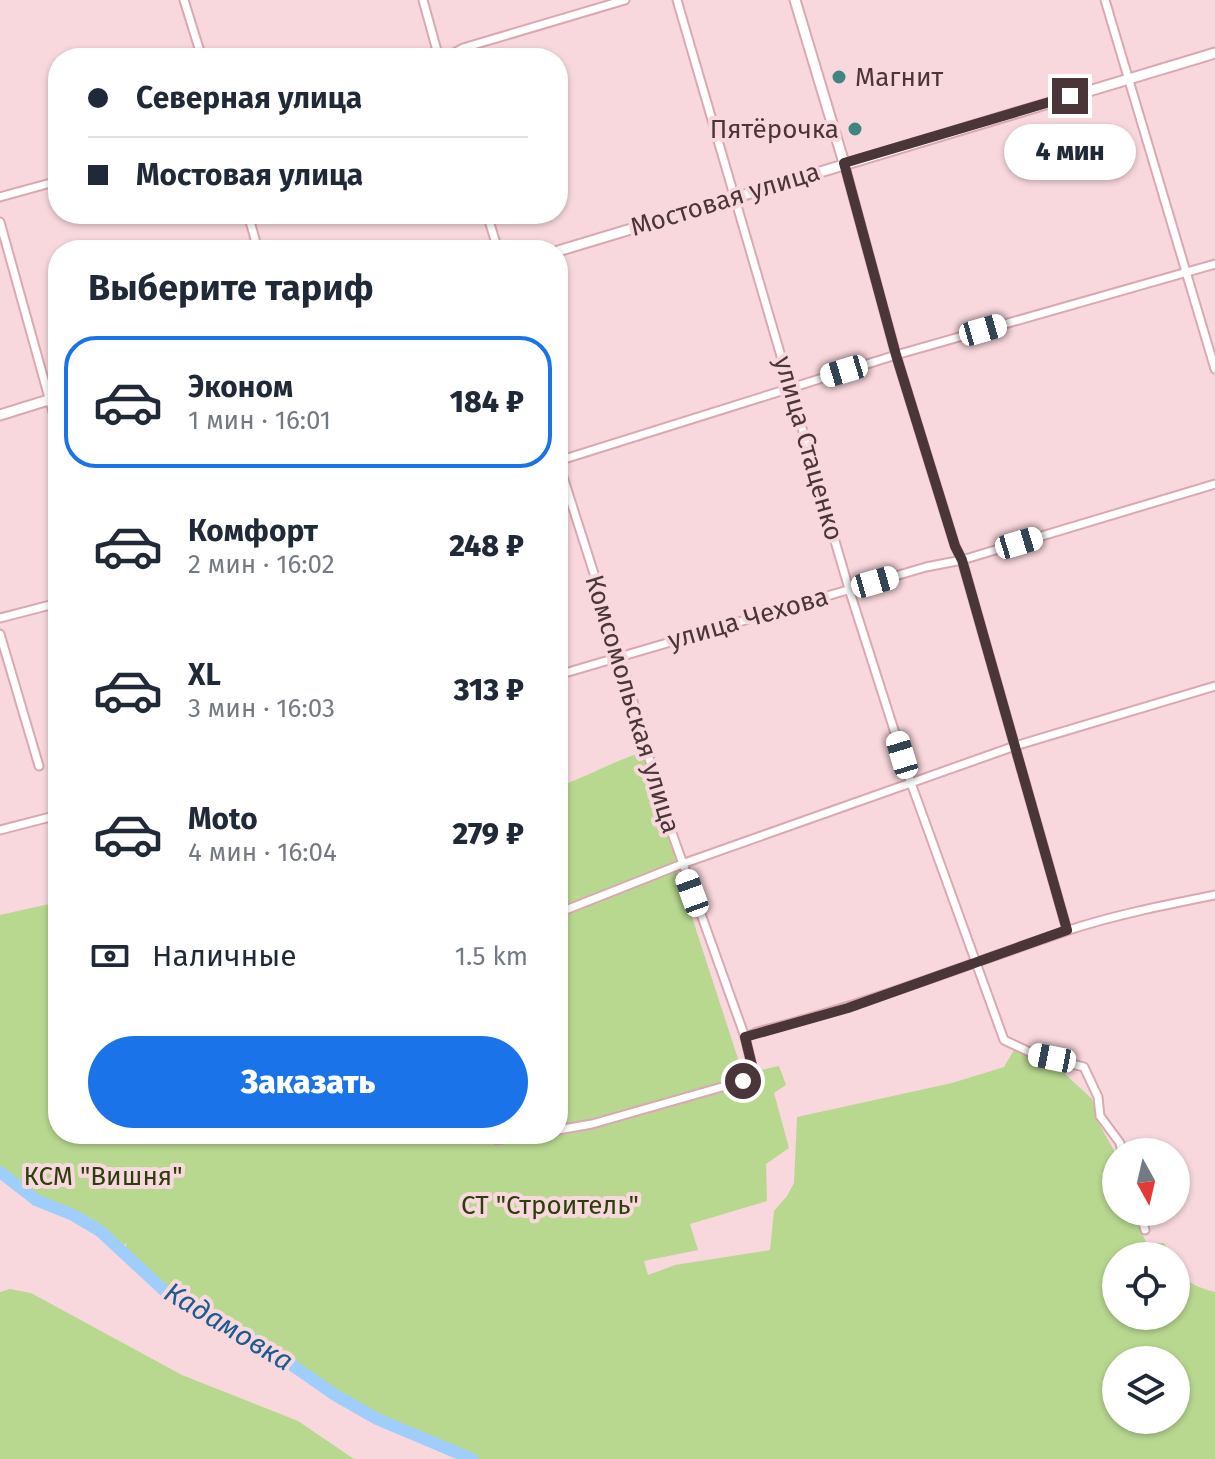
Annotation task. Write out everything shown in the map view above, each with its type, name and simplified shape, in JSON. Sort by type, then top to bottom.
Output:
[{"type":"street","points":[[184,0],[199,48]]},
{"type":"street","points":[[423,0],[439,48]]},
{"type":"street","points":[[463,48],[625,0]]},
{"type":"street","name":"улица Стаценко","points":[[677,0],[849,589],[911,783],[1004,1040],[1036,1055],[1084,1067],[1098,1097],[1100,1116],[1116,1138]]},
{"type":"street","points":[[795,0],[844,163],[896,355],[962,560],[1067,930]]},
{"type":"street","points":[[1105,0],[1215,369]]},
{"type":"street","name":"Мостовая улица","points":[[568,248],[1215,53]]},
{"type":"street","points":[[0,197],[48,184]]},
{"type":"street","points":[[0,222],[48,379]]},
{"type":"street","points":[[568,458],[896,355],[1215,264]]},
{"type":"street","points":[[0,415],[48,401]]},
{"type":"street","name":"улица Чехова","points":[[568,672],[849,589],[962,560],[1215,484]]},
{"type":"street","name":"Комсомольская улица","points":[[568,492],[682,864],[754,1066],[754,1074],[743,1081],[568,1128]]},
{"type":"street","points":[[0,618],[48,606]]},
{"type":"street","points":[[0,634],[39,766]]},
{"type":"street","points":[[568,909],[682,864],[1015,746],[1215,686]]},
{"type":"street","points":[[0,830],[48,818]]},
{"type":"street","points":[[745,1037],[848,1008],[1067,930],[1143,909],[1215,895]]},
{"type":"street","points":[[1144,1226],[1145,1230]]},
{"type":"green space","points":[[653,749],[683,857],[674,862],[743,1074],[779,1066],[786,1085],[774,1093],[789,1148],[766,1164],[767,1201],[690,1224],[698,1250],[644,1261],[648,1275],[675,1265],[770,1250],[774,1211],[794,1183],[797,1117],[952,1083],[1004,1067],[1014,1050],[1064,1073],[1092,1099],[1097,1120],[1107,1138],[1102,1138],[1102,1226],[1139,1226],[1146,1242],[1102,1242],[1102,1330],[1190,1330],[1190,1282],[1215,1292],[1215,1459],[472,1459],[377,1419],[335,1395],[258,1342],[169,1295],[123,1251],[127,1243],[114,1245],[98,1223],[78,1212],[45,1201],[0,1167],[0,915],[48,904],[48,1144],[568,1144],[568,783]]},
{"type":"green space","points":[[10,1289],[31,1293],[182,1375],[298,1421],[354,1459],[0,1459],[0,1292]]},
{"type":"waterway","name":"Кадамовка","points":[[0,1172],[36,1200],[73,1215],[100,1231],[169,1295],[259,1342],[335,1395],[377,1419],[472,1459]]},
{"type":"place","name":"Магнит","points":[[839,77]]},
{"type":"place","name":"Пятёрочка","points":[[855,129]]},
{"type":"route","points":[[743,1081],[754,1074],[745,1037],[848,1008],[1067,930],[962,560],[896,355],[844,163],[1070,96]]},
{"type":"park label","name":"КСМ \"Вишня\"","points":[[103,1176]]},
{"type":"park label","name":"СТ \"Строитель\"","points":[[550,1205]]}]
